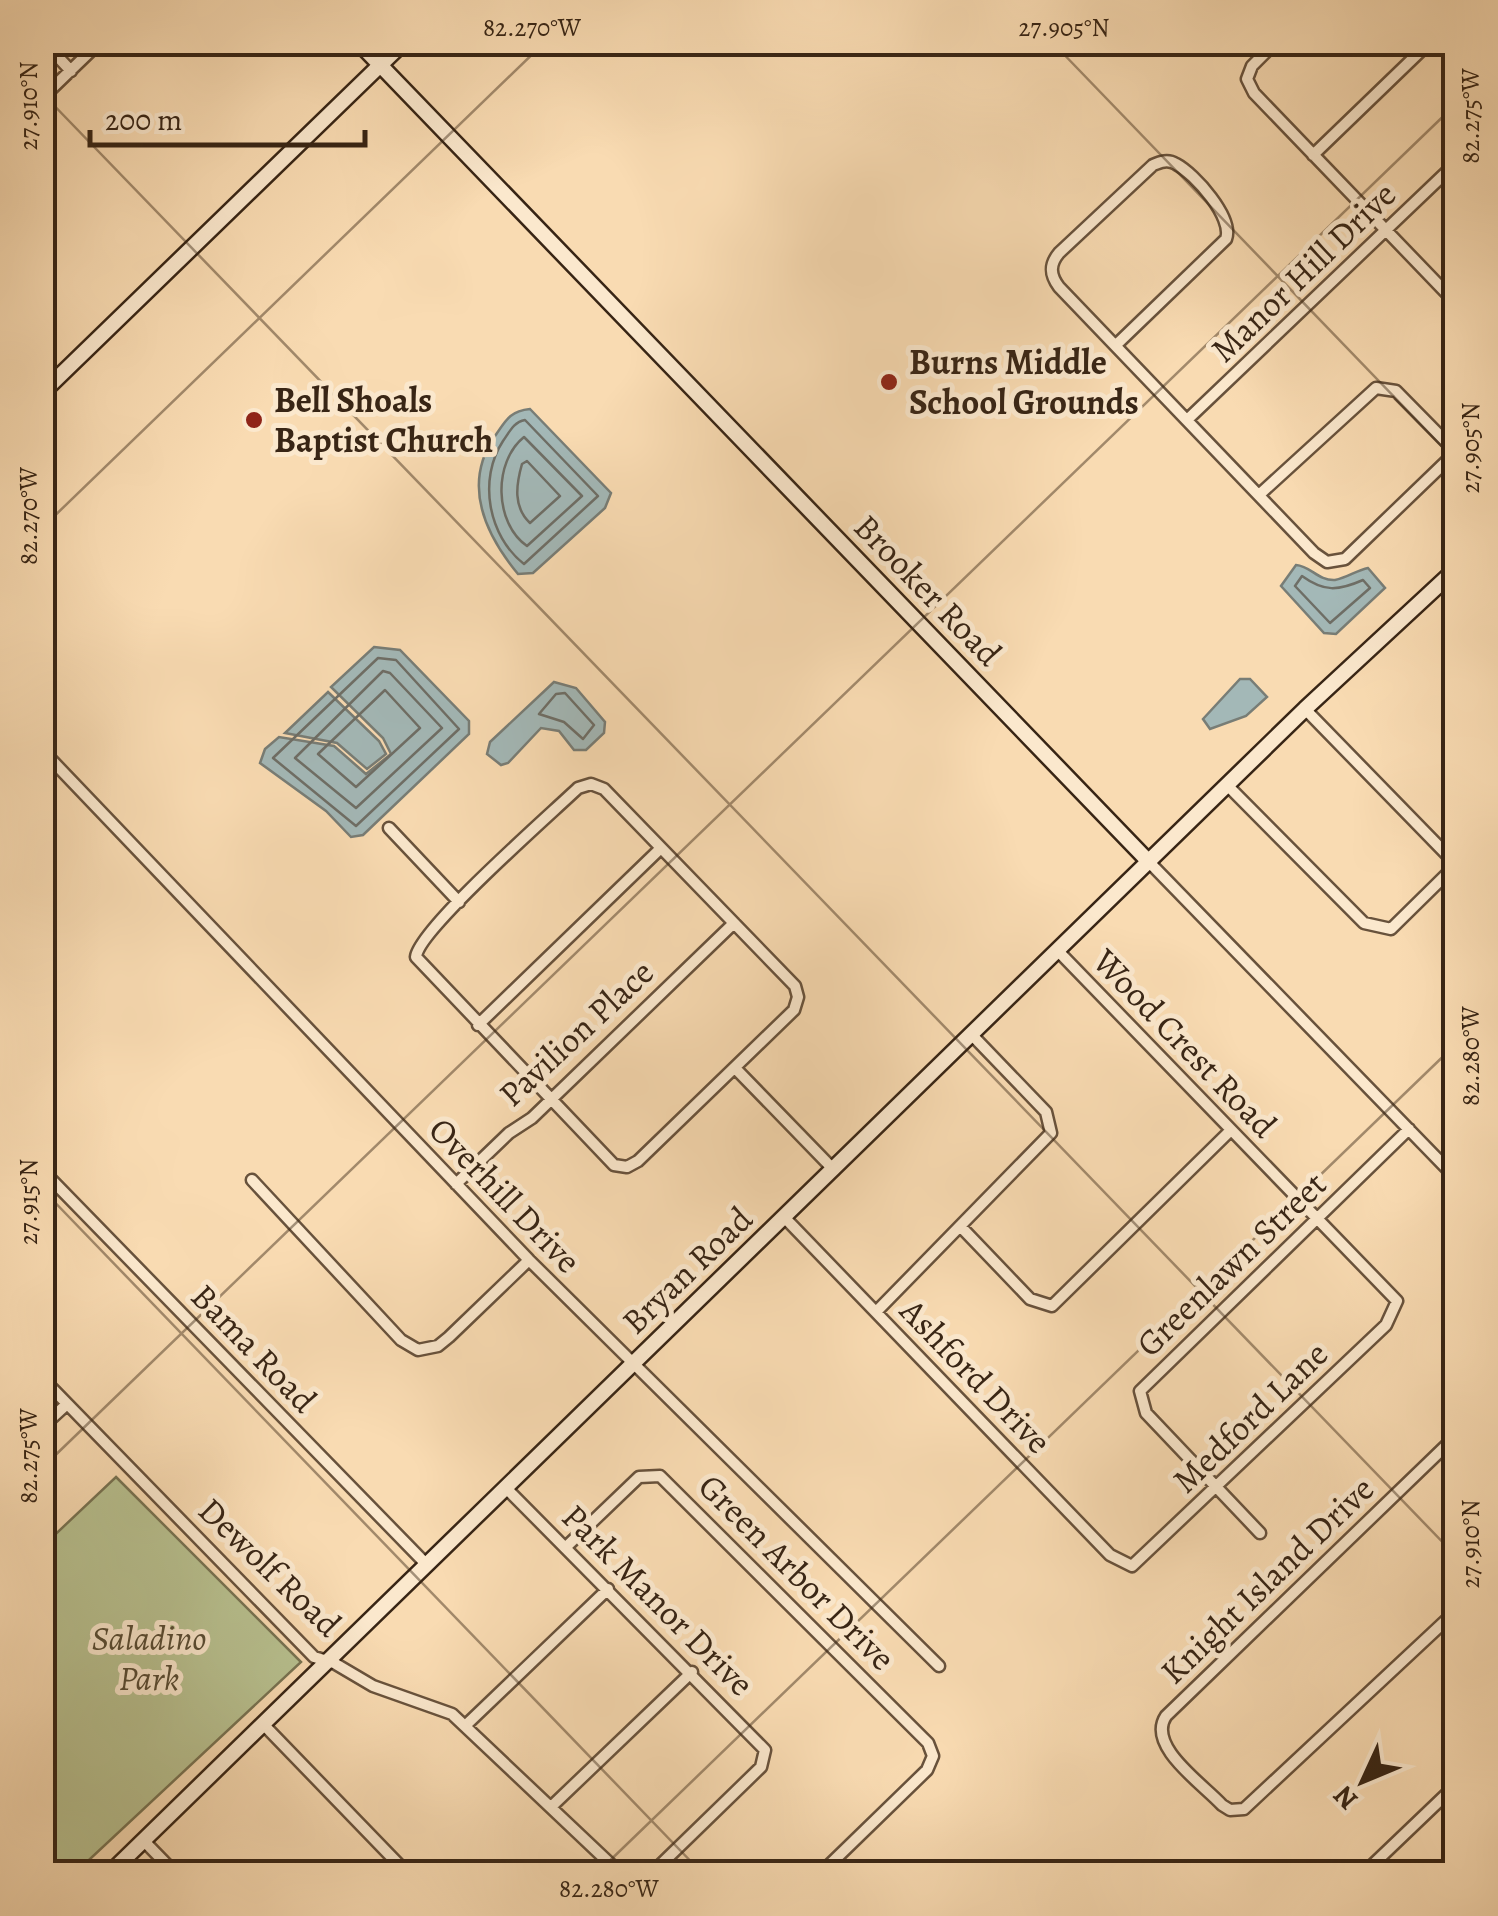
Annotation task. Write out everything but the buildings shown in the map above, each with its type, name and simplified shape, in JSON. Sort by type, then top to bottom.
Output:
[{"type":"street","points":[[44,42],[71,71]]},
{"type":"street","points":[[42,98],[100,42]]},
{"type":"street","name":"Brooker Road","points":[[358,42],[1456,1178]]},
{"type":"street","points":[[42,393],[404,42]]},
{"type":"street","points":[[1276,42],[1252,66],[1248,80],[1254,93],[1456,303]]},
{"type":"street","points":[[1313,155],[1430,42]]},
{"type":"street","points":[[1116,345],[1226,238],[1230,228],[1226,215],[1176,164],[1163,160],[1153,165],[1052,264],[1059,287],[1322,560],[1339,562],[1456,452],[1396,391],[1376,388],[1260,494]]},
{"type":"street","name":"Manor Hill Drive","points":[[1188,420],[1456,164]]},
{"type":"street","name":"Bryan Road","points":[[109,1874],[1305,709],[1456,569]]},
{"type":"street","points":[[1228,786],[1364,922],[1391,929],[1456,865],[1305,709]]},
{"type":"street","name":"Overhill Drive","points":[[42,750],[529,1260],[939,1666]]},
{"type":"street","points":[[584,785],[604,789],[660,848],[795,986],[798,997],[794,1010],[638,1161],[627,1167],[614,1165],[416,957],[418,944],[459,902],[584,785]]},
{"type":"street","points":[[389,828],[459,902]]},
{"type":"street","points":[[478,1025],[660,848]]},
{"type":"street","name":"Pavilion Place","points":[[456,1184],[551,1100],[734,923]]},
{"type":"street","name":"Wood Crest Road","points":[[1059,952],[1397,1302]]},
{"type":"street","points":[[876,1312],[962,1228],[1047,1139],[1052,1128],[1046,1112],[972,1035]]},
{"type":"street","points":[[735,1068],[834,1170]]},
{"type":"street","name":"Greenlawn Street","points":[[1260,1533],[1146,1412],[1140,1391],[1409,1129]]},
{"type":"street","points":[[962,1228],[1030,1298],[1052,1306],[1231,1130]]},
{"type":"street","name":"Bama Road","points":[[42,1170],[426,1566]]},
{"type":"street","points":[[252,1180],[387,1326],[418,1350],[438,1346],[529,1260]]},
{"type":"street","name":"Ashford Drive","points":[[785,1218],[1110,1556],[1132,1566]]},
{"type":"street","name":"Medford Lane","points":[[1132,1566],[1386,1325],[1397,1302]]},
{"type":"street","name":"Dewolf Road","points":[[42,1378],[314,1657],[328,1660],[373,1686],[445,1710],[466,1725],[621,1874]]},
{"type":"street","points":[[42,1427],[66,1404]]},
{"type":"street","name":"Knight Island Drive","points":[[1456,1436],[1166,1716],[1159,1729],[1163,1744],[1222,1804],[1230,1810],[1244,1809],[1456,1611]]},
{"type":"street","name":"Green Arbor Drive","points":[[566,1547],[639,1477],[660,1476],[925,1739],[933,1756],[927,1770],[820,1874]]},
{"type":"street","name":"Park Manor Drive","points":[[506,1488],[760,1740],[766,1753],[761,1767],[651,1874]]},
{"type":"street","points":[[466,1725],[608,1589]]},
{"type":"street","points":[[552,1806],[692,1672]]},
{"type":"street","points":[[264,1724],[408,1874]]},
{"type":"street","points":[[1363,1874],[1456,1785]]},
{"type":"street","points":[[143,1840],[176,1874]]},
{"type":"green space","name":"Saladino Park","points":[[116,1477],[301,1662],[75,1873],[43,1874],[43,1546]]},
{"type":"water","points":[[530,409],[611,493],[605,508],[533,573],[518,574],[488,525],[479,490],[480,472],[485,454],[506,421],[513,414]]},
{"type":"water","points":[[1296,565],[1335,580],[1368,568],[1385,588],[1336,634],[1324,633],[1281,586]]},
{"type":"water","points":[[374,647],[400,650],[469,721],[469,734],[363,835],[351,837],[326,811],[260,763],[265,749],[279,737],[334,746],[366,774],[391,754],[383,738],[331,687]]},
{"type":"water","points":[[1240,679],[1250,679],[1267,697],[1246,716],[1210,729],[1203,719]]},
{"type":"water","points":[[554,682],[576,688],[605,722],[604,733],[586,750],[574,750],[559,731],[541,728],[508,763],[501,765],[487,754],[490,742]]},
{"type":"water","points":[[328,692],[379,741],[386,754],[367,769],[337,743],[285,733]]},
{"type":"place","name":"Burns Middle School Grounds","points":[[889,382]]},
{"type":"place","name":"Bell Shoals Baptist Church","points":[[254,420]]}]
